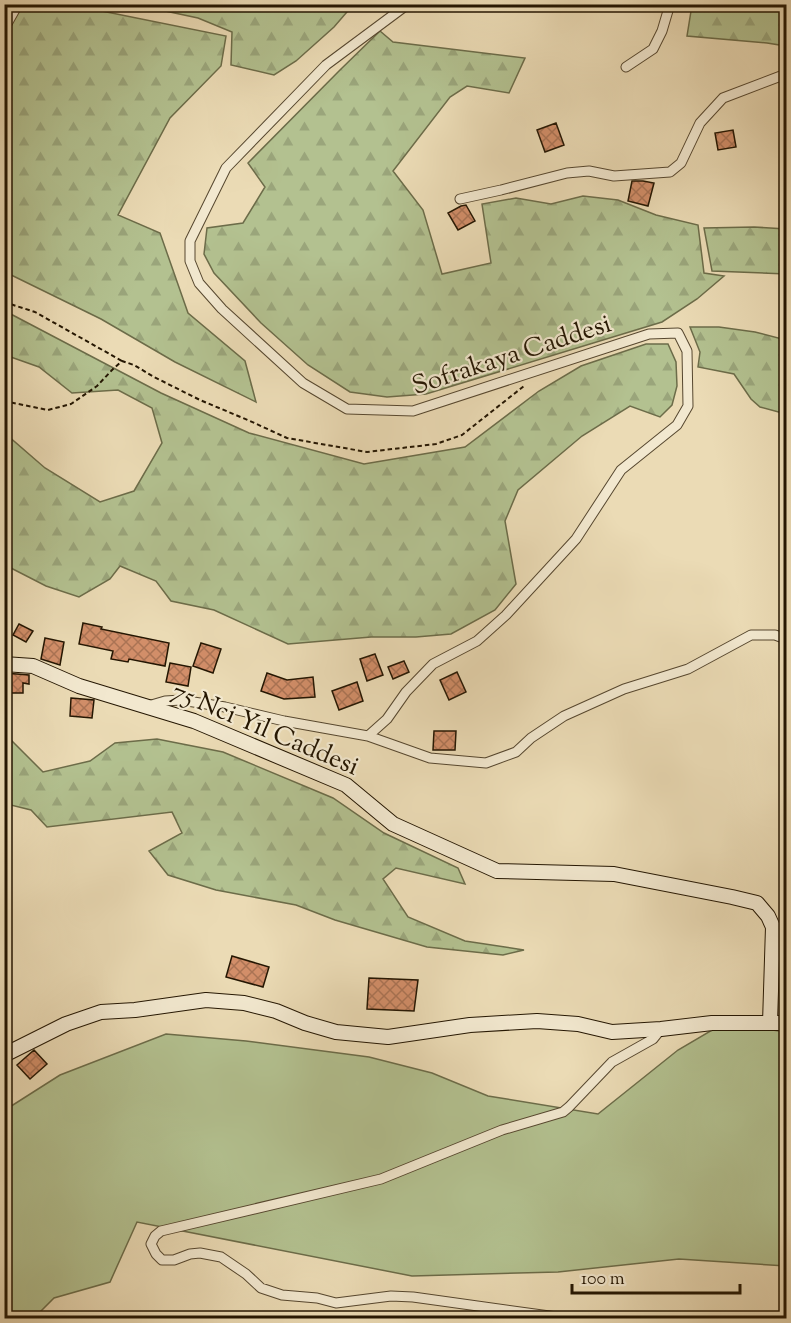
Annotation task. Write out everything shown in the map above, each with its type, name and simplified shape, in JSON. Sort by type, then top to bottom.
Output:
[{"type":"street","name":"Sofrakaya Caddesi","points":[[368,736],[387,719],[406,692],[433,664],[477,641],[506,615],[576,539],[621,470],[677,425],[688,406],[687,351],[678,333],[650,334],[413,411],[347,409],[303,383],[222,309],[199,284],[190,261],[190,241],[226,168],[326,65],[408,4]]},
{"type":"street","points":[[626,67],[653,50],[662,31],[669,4]]},
{"type":"street","points":[[4,29],[17,6]]},
{"type":"street","points":[[460,200],[567,173],[589,171],[614,176],[670,172],[681,163],[700,123],[723,98],[786,74]]},
{"type":"street","points":[[146,707],[165,701],[181,700],[225,707],[284,721],[368,736],[430,759],[486,763],[516,752],[531,738],[564,716],[624,689],[688,669],[751,635],[775,635],[786,639]]},
{"type":"street","name":"75 Nci Yıl Caddesi","points":[[4,664],[33,666],[79,687],[194,721],[346,785],[393,824],[497,871],[614,874],[757,903],[768,916],[773,927],[770,1023]]},
{"type":"street","points":[[4,1056],[66,1024],[101,1012],[135,1010],[206,1000],[244,1003],[276,1011],[336,1032],[388,1037],[470,1025],[537,1021],[578,1024],[612,1032],[712,1023],[786,1023]]},
{"type":"street","points":[[564,1318],[413,1297],[391,1296],[336,1303],[317,1298],[282,1295],[261,1288],[246,1274],[221,1257],[200,1253],[174,1260],[162,1260],[151,1244],[154,1236],[161,1231],[381,1179],[502,1130],[563,1112],[612,1062],[653,1039],[661,1029]]},
{"type":"path","points":[[4,302],[34,312],[122,362],[134,365],[200,400],[287,438],[367,453],[436,444],[462,435],[530,381]]},
{"type":"path","points":[[4,401],[48,410],[71,404],[97,386],[122,362]]},
{"type":"green space","points":[[353,4],[334,27],[296,61],[274,75],[231,65],[232,32],[198,18],[137,5]]},
{"type":"green space","points":[[4,5],[72,5],[226,36],[221,66],[170,118],[118,215],[160,233],[188,313],[245,361],[256,402],[175,362],[101,319],[5,272]]},
{"type":"green space","points":[[692,5],[786,5],[786,46],[687,36]]},
{"type":"green space","points":[[380,31],[393,42],[525,58],[509,93],[467,86],[450,97],[393,171],[423,210],[442,274],[491,263],[482,204],[516,198],[551,204],[583,196],[618,200],[656,215],[698,225],[704,273],[724,276],[697,299],[662,322],[426,394],[387,397],[350,392],[308,365],[261,323],[214,273],[204,254],[207,228],[243,223],[265,187],[248,163]]},
{"type":"green space","points":[[704,228],[786,229],[786,274],[712,271]]},
{"type":"green space","points":[[5,311],[161,393],[249,433],[364,464],[465,447],[539,391],[581,366],[646,344],[668,344],[676,362],[677,386],[672,405],[660,417],[630,406],[582,436],[518,490],[505,521],[516,584],[495,610],[451,634],[371,637],[288,644],[214,610],[171,601],[156,581],[120,566],[110,579],[79,597],[46,586],[5,565],[5,435],[45,468],[100,502],[134,491],[162,443],[152,408],[118,390],[72,393],[39,367],[5,355]]},
{"type":"green space","points":[[690,327],[719,327],[755,332],[786,340],[786,414],[760,407],[751,399],[734,374],[698,367],[700,352]]},
{"type":"green space","points":[[5,734],[43,772],[90,761],[115,743],[157,739],[223,752],[333,798],[384,833],[458,868],[465,884],[396,868],[383,879],[408,917],[465,941],[524,950],[503,955],[427,947],[335,920],[296,905],[216,890],[168,875],[149,851],[182,833],[172,812],[47,827],[31,810],[11,805],[5,810]]},
{"type":"green space","points":[[724,1023],[786,1032],[786,1266],[679,1259],[558,1272],[412,1276],[137,1222],[110,1282],[54,1298],[34,1318],[5,1318],[5,1110],[60,1075],[166,1034],[246,1041],[369,1057],[432,1073],[488,1096],[598,1114],[678,1050]]},
{"type":"building","points":[[556,123],[564,145],[545,152],[537,130]]},
{"type":"building","points":[[733,130],[736,147],[718,150],[715,133]]},
{"type":"building","points":[[632,181],[654,183],[648,206],[628,201]]},
{"type":"building","points":[[466,205],[475,221],[458,230],[448,213]]},
{"type":"building","points":[[83,623],[169,643],[165,666],[129,659],[128,662],[111,659],[113,651],[79,644]]},
{"type":"building","points":[[19,624],[33,631],[26,642],[13,635]]},
{"type":"building","points":[[45,638],[64,642],[60,665],[41,659]]},
{"type":"building","points":[[201,643],[221,649],[213,673],[193,666]]},
{"type":"building","points":[[375,654],[383,675],[367,681],[360,659]]},
{"type":"building","points":[[404,661],[409,672],[393,679],[388,667]]},
{"type":"building","points":[[170,663],[191,667],[188,686],[166,682]]},
{"type":"building","points":[[457,672],[466,692],[449,700],[440,680]]},
{"type":"building","points":[[4,673],[29,675],[29,684],[23,683],[23,693],[4,693]]},
{"type":"building","points":[[267,673],[287,680],[313,677],[315,697],[284,699],[261,691]]},
{"type":"building","points":[[357,682],[363,701],[339,710],[332,691]]},
{"type":"building","points":[[71,698],[94,700],[92,718],[70,716]]},
{"type":"building","points":[[434,731],[456,731],[455,750],[433,750]]},
{"type":"building","points":[[232,956],[269,967],[263,987],[226,977]]},
{"type":"building","points":[[369,978],[418,980],[414,1011],[367,1009]]},
{"type":"building","points":[[34,1050],[47,1064],[30,1079],[17,1065]]}]
